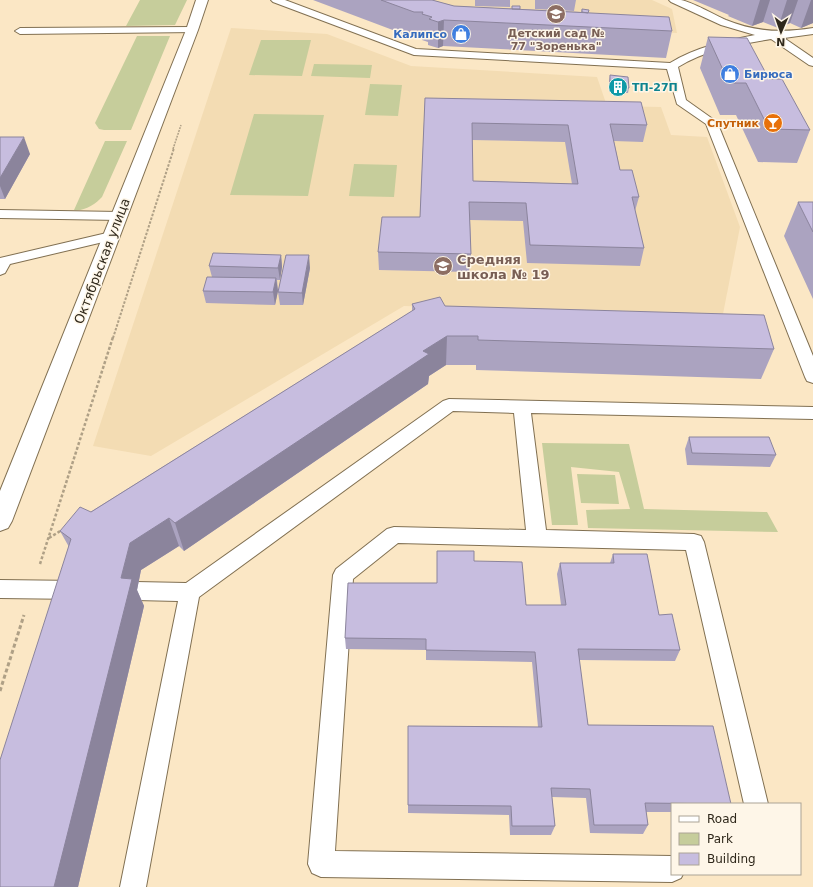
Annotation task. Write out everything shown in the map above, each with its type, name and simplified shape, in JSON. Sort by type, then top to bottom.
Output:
[{"type":"main road","name":"Октябрьская улица","points":[[0,520],[192,30],[202,0]]},
{"type":"lane","points":[[276,0],[414,52],[672,66],[683,59],[718,45],[773,36],[795,35],[813,31]]},
{"type":"lane","points":[[674,0],[723,23],[744,30],[773,36],[813,63]]},
{"type":"lane","points":[[20,31],[192,30]]},
{"type":"lane","points":[[672,66],[681,102],[711,122],[813,377]]},
{"type":"lane","points":[[0,214],[119,216]]},
{"type":"lane","points":[[1,264],[111,236]]},
{"type":"lane","points":[[136,592],[190,592],[449,406],[813,413]]},
{"type":"lane","points":[[522,407],[537,537]]},
{"type":"lane","points":[[671,869],[321,864],[343,575],[394,534],[694,542],[756,803]]},
{"type":"lane","points":[[0,589],[78,590]]},
{"type":"lane","points":[[133,887],[190,592]]},
{"type":"path","points":[[0,690],[182,121]]},
{"type":"path","points":[[49,538],[62,530]]},
{"type":"shaded area","name":"Детский сад № 77 \"Зоренька\"","points":[[395,0],[652,0],[672,9],[677,33],[455,20]]},
{"type":"shaded area","name":"Средняя школа № 19","points":[[231,28],[327,34],[411,66],[597,77],[607,106],[661,107],[671,135],[707,137],[740,227],[723,314],[404,306],[151,456],[93,446]]},
{"type":"green space","points":[[140,0],[187,0],[175,25],[126,26]]},
{"type":"green space","points":[[137,36],[170,36],[131,130],[99,129],[95,123]]},
{"type":"green space","points":[[261,40],[311,40],[302,76],[249,75]]},
{"type":"green space","points":[[314,64],[372,65],[370,78],[311,76]]},
{"type":"green space","points":[[370,84],[402,85],[398,116],[365,115]]},
{"type":"green space","points":[[254,114],[324,115],[308,196],[230,195]]},
{"type":"green space","points":[[105,141],[127,141],[102,197],[89,207],[81,210],[74,210]]},
{"type":"green space","points":[[354,164],[397,165],[394,197],[349,196]]},
{"type":"green space","points":[[542,443],[629,444],[644,509],[767,512],[778,532],[588,528],[586,510],[630,509],[619,472],[571,467],[578,525],[552,525]]},
{"type":"green space","points":[[577,474],[615,475],[619,504],[581,503]]},
{"type":"building","points":[[381,0],[432,0],[454,6],[669,17],[672,31],[444,20],[438,22],[429,19],[432,17],[422,14],[423,12],[414,12]]},
{"type":"building","points":[[512,6],[520,6],[520,9],[512,9]]},
{"type":"building","points":[[582,9],[589,10],[588,13],[582,12]]},
{"type":"building","points":[[708,37],[747,38],[769,79],[782,79],[810,130],[769,129],[746,83],[729,83]]},
{"type":"building","points":[[610,75],[628,77],[629,88],[610,86]]},
{"type":"building","points":[[425,98],[641,102],[647,125],[610,124],[620,170],[632,170],[639,197],[632,197],[644,248],[530,245],[526,203],[469,202],[471,254],[378,252],[382,217],[420,217]],"holes":[[[472,123],[568,125],[578,184],[473,181]]]},
{"type":"building","points":[[0,137],[24,137],[0,178]]},
{"type":"building","points":[[798,202],[813,202],[813,232]]},
{"type":"building","points":[[213,253],[281,255],[278,268],[209,266]]},
{"type":"building","points":[[286,255],[309,255],[302,293],[278,292]]},
{"type":"building","points":[[207,277],[276,278],[273,292],[203,291]]},
{"type":"building","points":[[440,297],[445,306],[764,315],[774,349],[478,340],[478,336],[447,336],[423,351],[429,354],[175,523],[169,518],[130,543],[121,578],[132,579],[54,887],[0,887],[0,760],[71,539],[60,531],[80,507],[91,512],[415,309],[412,304]]},
{"type":"building","points":[[689,437],[769,437],[776,455],[692,453]]},
{"type":"building","points":[[437,551],[474,551],[474,561],[522,562],[526,605],[566,605],[560,563],[614,563],[613,554],[647,554],[659,615],[672,614],[680,650],[578,649],[588,725],[713,726],[731,803],[645,803],[648,825],[594,825],[590,789],[551,788],[555,826],[512,826],[511,806],[408,805],[408,726],[542,727],[535,652],[426,650],[426,639],[345,638],[348,583],[437,583]]},
{"type":"place","name":"Детский сад № 77 \"Зоренька\"","points":[[556,14]]},
{"type":"place","name":"Калипсо","points":[[461,34]]},
{"type":"place","name":"Бирюса","points":[[730,74]]},
{"type":"place","name":"ТП-27П","points":[[618,87]]},
{"type":"place","name":"Спутник","points":[[773,123]]},
{"type":"place","name":"Средняя школа № 19","points":[[443,266]]}]
